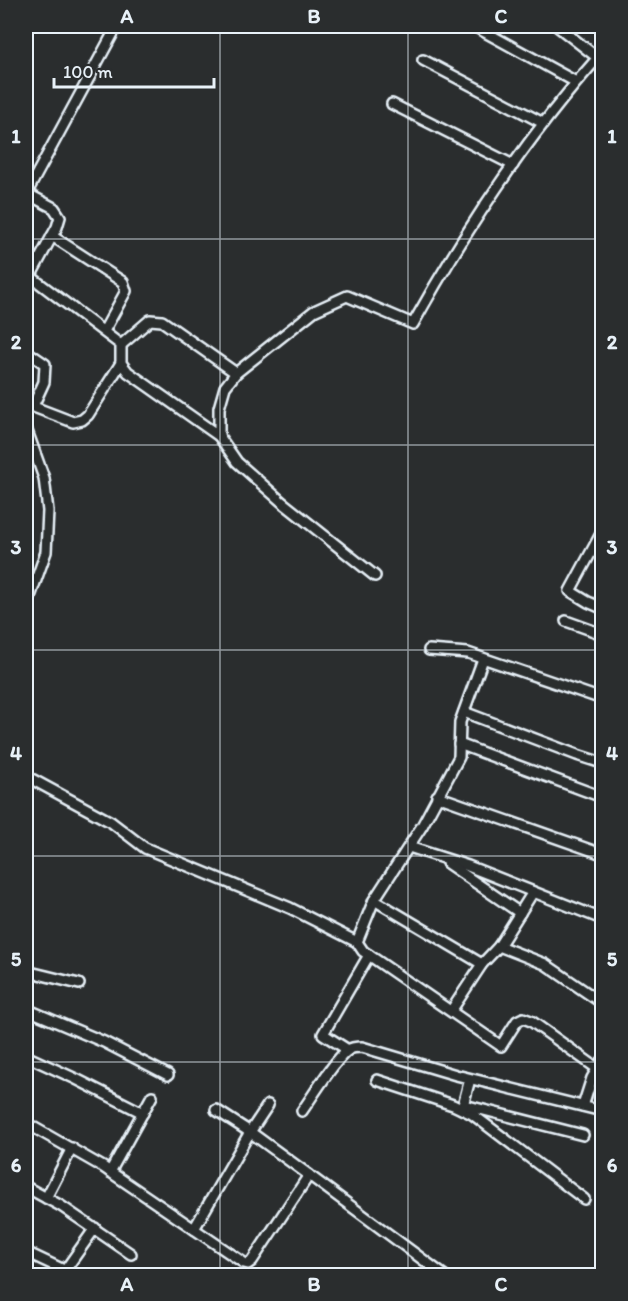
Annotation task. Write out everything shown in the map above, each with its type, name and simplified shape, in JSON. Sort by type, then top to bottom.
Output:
[{"type":"street","points":[[117,26],[40,163],[26,193],[58,212],[59,221],[52,237],[27,277],[121,345]]},
{"type":"street","points":[[474,26],[576,82]]},
{"type":"street","points":[[219,436],[219,408],[225,387],[236,373],[314,311],[347,296],[413,324],[473,223],[513,165],[543,123],[600,56],[557,26]]},
{"type":"street","points":[[423,60],[543,123]]},
{"type":"street","points":[[392,104],[513,165]]},
{"type":"street","points":[[52,237],[123,282],[126,291],[123,299],[104,331]]},
{"type":"street","points":[[26,351],[45,364],[44,381],[29,405],[73,422],[82,420],[88,415],[121,363],[121,345],[150,320],[162,321],[236,373]]},
{"type":"street","points":[[121,363],[128,372],[219,436],[237,462],[282,502],[375,576]]},
{"type":"street","points":[[26,428],[44,478],[48,511],[46,552],[26,608]]},
{"type":"street","points":[[603,532],[570,591],[603,608]]},
{"type":"street","points":[[566,621],[603,634]]},
{"type":"street","points":[[429,650],[468,653],[603,699]]},
{"type":"street","points":[[483,659],[460,722],[459,757],[409,847],[374,900],[357,942],[358,947],[501,1046],[517,1021],[523,1018],[600,1065],[592,1078],[583,1106]]},
{"type":"street","points":[[464,712],[603,763]]},
{"type":"street","points":[[459,744],[603,797]]},
{"type":"street","points":[[26,776],[111,822],[145,848],[290,908],[357,942]]},
{"type":"street","points":[[437,796],[603,854]]},
{"type":"street","points":[[409,847],[468,866],[603,919]]},
{"type":"street","points":[[438,856],[520,913]]},
{"type":"street","points":[[451,1011],[482,964],[499,946],[533,892]]},
{"type":"street","points":[[374,900],[482,964]]},
{"type":"street","points":[[499,946],[545,964],[603,1003]]},
{"type":"street","points":[[348,1050],[323,1034],[369,955]]},
{"type":"street","points":[[26,971],[80,984]]},
{"type":"street","points":[[26,1009],[104,1042],[168,1075]]},
{"type":"street","points":[[302,1111],[348,1050],[362,1047],[470,1079],[603,1111]]},
{"type":"street","points":[[26,1056],[143,1113]]},
{"type":"street","points":[[463,1107],[470,1079]]},
{"type":"street","points":[[377,1080],[463,1107],[583,1135]]},
{"type":"street","points":[[110,1172],[152,1096]]},
{"type":"street","points":[[194,1228],[250,1132],[268,1106]]},
{"type":"street","points":[[463,1107],[584,1198]]},
{"type":"street","points":[[216,1110],[250,1132],[445,1275]]},
{"type":"street","points":[[26,1123],[110,1172],[238,1260],[248,1264],[309,1175]]},
{"type":"street","points":[[46,1198],[72,1148]]},
{"type":"street","points":[[26,1187],[95,1228],[132,1254]]},
{"type":"street","points":[[26,1252],[62,1273],[95,1228]]}]
